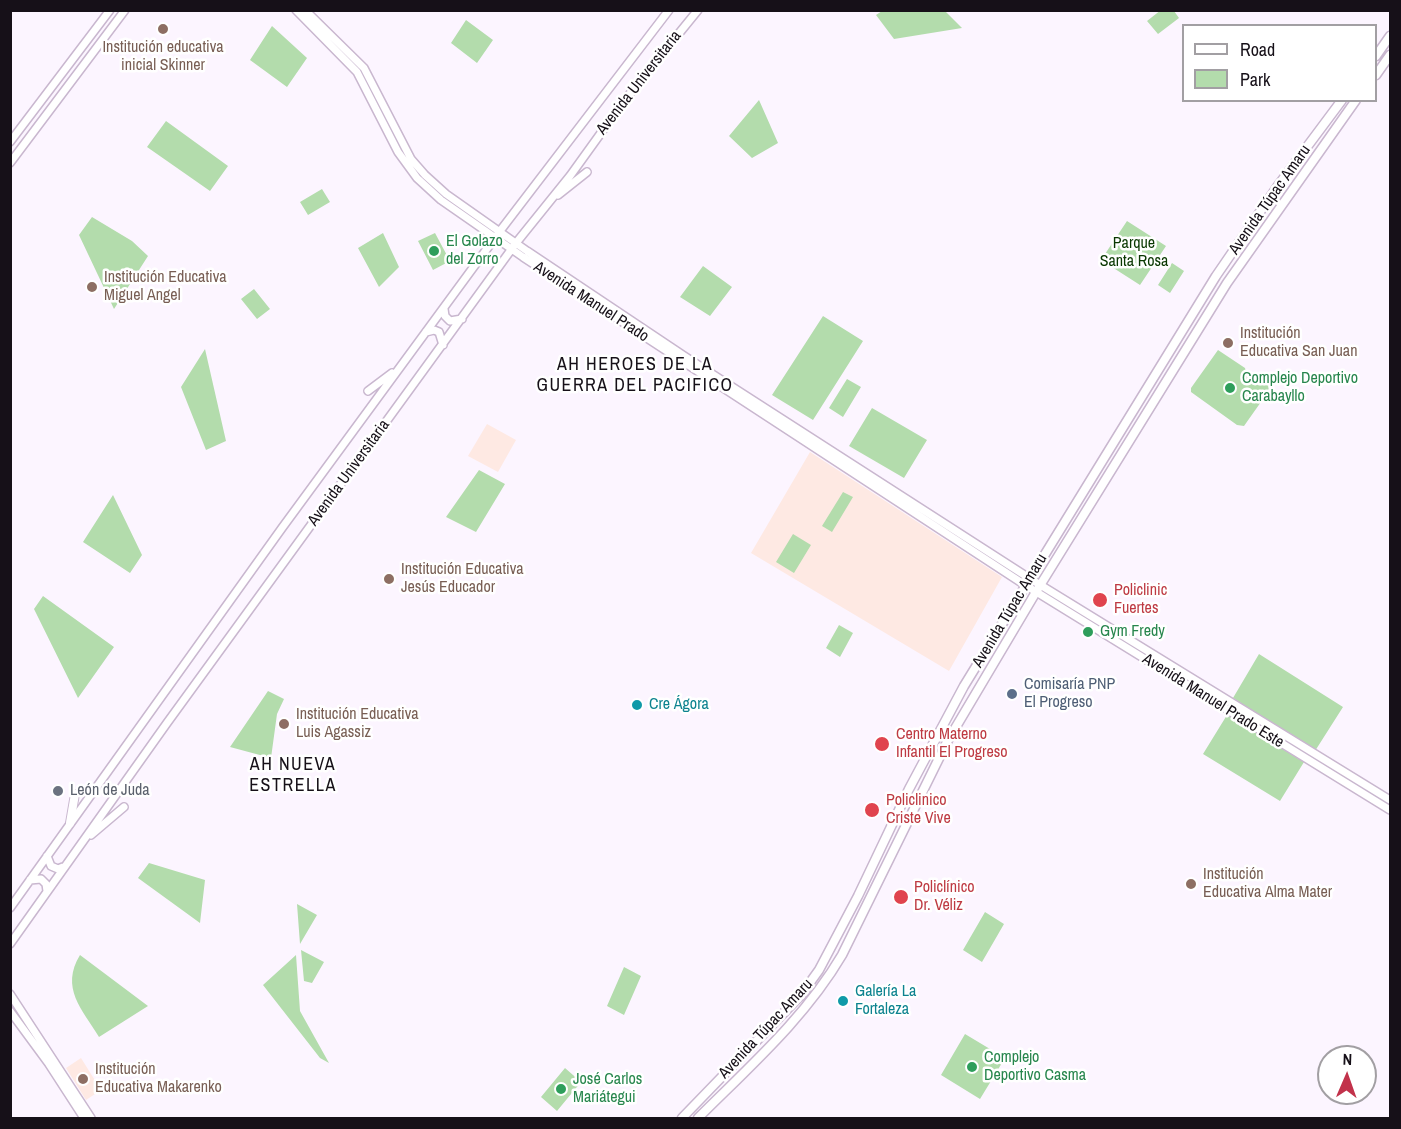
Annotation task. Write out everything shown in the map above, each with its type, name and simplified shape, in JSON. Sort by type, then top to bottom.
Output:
[{"type":"highway","points":[[1377,55],[1390,36]]},
{"type":"highway","points":[[1377,74],[1390,55]]},
{"type":"highway","name":"Avenida Túpac Amaru","points":[[682,1119],[794,1002],[816,975],[858,896],[936,736],[1027,582],[1216,276],[1277,187],[1341,102]]},
{"type":"highway","name":"Avenida Túpac Amaru","points":[[698,1119],[812,1002],[828,980],[947,742],[1038,588],[1227,282],[1355,102]]},
{"type":"main road","points":[[70,823],[75,794]]},
{"type":"street","points":[[10,142],[110,10]]},
{"type":"street","points":[[10,162],[125,10]]},
{"type":"street","name":"Avenida Manuel Prado","points":[[296,10],[357,72],[398,152],[417,178],[441,200],[497,234]]},
{"type":"street","name":"Avenida Manuel Prado","points":[[305,10],[364,68],[405,148],[424,175],[446,194],[514,246],[1038,588]]},
{"type":"street","name":"Avenida Universitaria","points":[[10,908],[497,234],[669,10]]},
{"type":"street","name":"Avenida Universitaria","points":[[10,944],[299,540],[514,246],[624,101],[698,10]]},
{"type":"street","points":[[547,205],[587,172]]},
{"type":"street","points":[[444,309],[445,316],[450,321],[462,319]]},
{"type":"street","points":[[426,332],[434,330],[439,332],[443,345]]},
{"type":"street","points":[[369,391],[401,365]]},
{"type":"street","name":"Avenida Manuel Prado Este","points":[[1038,588],[1390,800]]},
{"type":"street","name":"Avenida Manuel Prado Este","points":[[1038,588],[1390,810]]},
{"type":"street","points":[[82,843],[124,807]]},
{"type":"street","points":[[47,856],[51,866],[58,869],[64,867]]},
{"type":"street","points":[[30,880],[37,878],[44,881],[47,891]]},
{"type":"street","points":[[10,994],[91,1119]]},
{"type":"street","points":[[10,1011],[49,1064],[84,1119]]},
{"type":"shaded area","points":[[487,424],[516,440],[498,472],[468,456]]},
{"type":"shaded area","points":[[810,452],[1002,577],[949,671],[751,553]]},
{"type":"shaded area","name":"Institución Educativa Makarenko","points":[[81,1058],[101,1090],[86,1100],[66,1068]]},
{"type":"green space","points":[[1161,10],[1174,11],[1179,18],[1158,34],[1147,21]]},
{"type":"green space","points":[[882,11],[945,11],[962,28],[894,39],[876,15]]},
{"type":"green space","points":[[466,20],[493,40],[477,63],[451,43]]},
{"type":"green space","points":[[272,26],[307,58],[287,87],[250,60]]},
{"type":"green space","points":[[759,100],[778,143],[752,158],[729,136]]},
{"type":"green space","points":[[166,121],[228,166],[210,191],[147,147]]},
{"type":"green space","points":[[322,189],[330,202],[308,215],[300,202]]},
{"type":"green space","points":[[92,217],[132,241],[148,256],[114,309],[79,235]]},
{"type":"green space","name":"Parque Santa Rosa","points":[[1127,221],[1166,246],[1140,285],[1101,260]]},
{"type":"green space","points":[[383,233],[399,267],[379,287],[358,248]]},
{"type":"green space","name":"El Golazo del Zorro","points":[[435,233],[450,261],[433,270],[418,241]]},
{"type":"green space","points":[[1172,263],[1184,271],[1170,293],[1158,285]]},
{"type":"green space","points":[[703,266],[732,287],[710,316],[680,297]]},
{"type":"green space","points":[[254,289],[270,309],[257,319],[241,299]]},
{"type":"green space","points":[[823,316],[863,341],[813,420],[772,395]]},
{"type":"green space","points":[[205,349],[226,441],[206,450],[181,387]]},
{"type":"green space","name":"Complejo Deportivo Carabayllo","points":[[1218,350],[1245,368],[1251,376],[1254,374],[1269,385],[1268,392],[1244,426],[1237,425],[1191,392],[1191,388]]},
{"type":"green space","points":[[847,379],[861,387],[843,417],[829,408]]},
{"type":"green space","points":[[872,408],[927,440],[904,478],[849,446]]},
{"type":"green space","points":[[479,470],[505,484],[476,532],[446,517]]},
{"type":"green space","points":[[843,492],[853,497],[832,532],[822,526]]},
{"type":"green space","points":[[113,495],[142,555],[130,573],[83,542]]},
{"type":"green space","points":[[793,534],[811,545],[794,573],[776,562]]},
{"type":"green space","points":[[43,596],[114,647],[78,698],[34,609]]},
{"type":"green space","points":[[839,625],[853,633],[840,657],[826,648]]},
{"type":"green space","points":[[1259,654],[1343,707],[1315,751],[1233,698]]},
{"type":"green space","points":[[268,691],[284,699],[277,714],[271,758],[230,747]]},
{"type":"green space","points":[[1227,715],[1304,762],[1280,801],[1203,754]]},
{"type":"green space","points":[[149,863],[205,880],[200,923],[138,878]]},
{"type":"green space","points":[[297,904],[317,915],[300,944]]},
{"type":"green space","points":[[985,912],[1004,924],[982,962],[963,950]]},
{"type":"green space","points":[[301,950],[324,962],[312,983],[304,981]]},
{"type":"green space","points":[[80,955],[148,1006],[99,1037],[80,1007],[73,988],[74,967]]},
{"type":"green space","points":[[296,955],[300,1011],[329,1063],[320,1058],[263,985]]},
{"type":"green space","points":[[624,967],[641,976],[624,1015],[607,1006]]},
{"type":"green space","name":"Complejo Deportivo Casma","points":[[965,1034],[1005,1058],[980,1099],[941,1075]]},
{"type":"green space","name":"José Carlos Mariátegui","points":[[565,1068],[581,1082],[557,1111],[541,1097]]},
{"type":"place","name":"Institución educativa inicial Skinner","points":[[163,29]]},
{"type":"place","name":"El Golazo del Zorro","points":[[434,251]]},
{"type":"place","name":"Institución Educativa Miguel Angel","points":[[92,287]]},
{"type":"place","name":"Institución Educativa San Juan","points":[[1228,343]]},
{"type":"place","name":"Complejo Deportivo Carabayllo","points":[[1230,388]]},
{"type":"place","name":"Institución Educativa Jesús Educador","points":[[389,579]]},
{"type":"place","name":"Policlinic Fuertes","points":[[1100,600]]},
{"type":"place","name":"Gym Fredy","points":[[1088,632]]},
{"type":"place","name":"Comisaría PNP El Progreso","points":[[1012,694]]},
{"type":"place","name":"Cre Ágora","points":[[637,705]]},
{"type":"place","name":"Institución Educativa Luis Agassiz","points":[[284,724]]},
{"type":"place","name":"Centro Materno Infantil El Progreso","points":[[882,744]]},
{"type":"place","name":"León de Juda","points":[[58,791]]},
{"type":"place","name":"Policlinico Criste Vive","points":[[872,810]]},
{"type":"place","name":"Institución Educativa Alma Mater","points":[[1191,884]]},
{"type":"place","name":"Policlínico Dr. Véliz","points":[[901,897]]},
{"type":"place","name":"Galería La Fortaleza","points":[[843,1001]]},
{"type":"place","name":"Complejo Deportivo Casma","points":[[972,1067]]},
{"type":"place","name":"Institución Educativa Makarenko","points":[[83,1079]]},
{"type":"place","name":"José Carlos Mariátegui","points":[[561,1089]]},
{"type":"district","name":"AH HEROES DE LA GUERRA DEL PACIFICO","points":[[635,376]]},
{"type":"district","name":"AH NUEVA ESTRELLA","points":[[293,775]]}]
